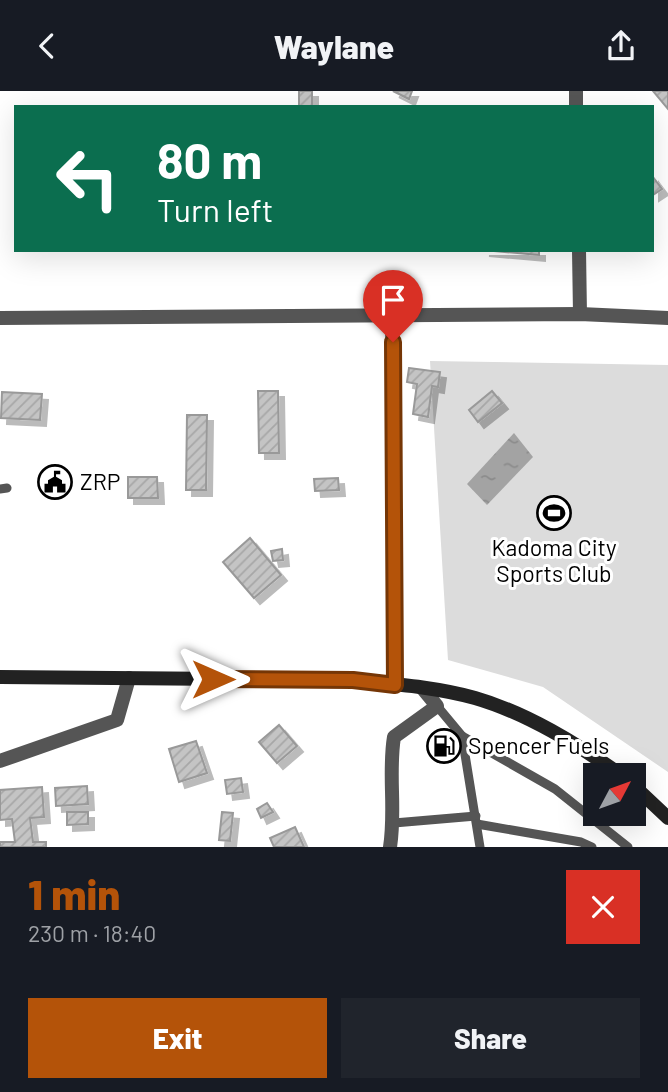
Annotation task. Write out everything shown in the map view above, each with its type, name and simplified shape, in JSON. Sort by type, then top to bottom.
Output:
[{"type":"street","points":[[579,252],[580,314]]},
{"type":"street","points":[[0,318],[580,314],[668,318]]},
{"type":"street","points":[[392,315],[395,685]]},
{"type":"street","points":[[0,677],[353,680],[424,689],[474,698],[518,714],[569,741],[603,763]]},
{"type":"street","points":[[0,761],[117,720],[129,678]]},
{"type":"street","points":[[390,847],[394,823],[391,754],[394,737],[437,706],[424,689]]},
{"type":"street","points":[[646,797],[668,818]]},
{"type":"lane","points":[[437,706],[462,736],[555,789],[628,847]]},
{"type":"lane","points":[[462,736],[480,847]]},
{"type":"lane","points":[[394,823],[476,820],[581,842],[592,847]]},
{"type":"shaded area","name":"Kadoma City Sports Club","points":[[430,361],[668,365],[668,772],[543,687],[448,660]]},
{"type":"water","points":[[514,433],[533,457],[487,505],[467,484]]},
{"type":"building","points":[[299,91],[312,91],[312,105],[299,105]]},
{"type":"building","points":[[393,91],[412,91],[409,99]]},
{"type":"building","points":[[653,91],[668,91],[668,109]]},
{"type":"building","points":[[654,178],[662,189],[654,194]]},
{"type":"building","points":[[505,252],[539,252],[539,255]]},
{"type":"building","points":[[409,368],[440,372],[438,387],[432,386],[428,417],[413,414],[417,384],[407,382]]},
{"type":"building","points":[[258,391],[278,391],[279,453],[259,453]]},
{"type":"building","points":[[492,391],[502,403],[478,422],[469,410]]},
{"type":"building","points":[[2,392],[42,394],[40,420],[1,418]]},
{"type":"building","points":[[187,415],[207,415],[206,490],[186,490]]},
{"type":"building","points":[[128,477],[157,477],[158,498],[128,498]]},
{"type":"building","points":[[338,478],[339,490],[315,491],[314,479]]},
{"type":"building","points":[[250,538],[281,575],[254,598],[223,562]]},
{"type":"building","points":[[282,549],[283,560],[273,561],[271,551]]},
{"type":"building","points":[[279,725],[297,746],[277,763],[259,742]]},
{"type":"building","points":[[196,741],[207,773],[179,782],[169,749]]},
{"type":"building","points":[[241,778],[243,792],[227,794],[225,780]]},
{"type":"building","points":[[87,786],[88,804],[56,806],[55,788]]},
{"type":"building","points":[[42,787],[44,817],[30,818],[33,842],[46,842],[46,847],[0,847],[0,842],[15,842],[12,819],[0,820],[0,790]]},
{"type":"building","points":[[267,803],[273,812],[261,818],[257,809]]},
{"type":"building","points":[[67,812],[88,812],[88,824],[67,825]]},
{"type":"building","points":[[222,812],[233,813],[230,841],[219,840]]},
{"type":"building","points":[[295,827],[304,847],[274,847],[270,838]]},
{"type":"place","name":"ZRP","points":[[55,482]]},
{"type":"place","name":"Kadoma City Sports Club","points":[[554,513]]},
{"type":"place","name":"Spencer Fuels","points":[[444,746]]},
{"type":"route","points":[[213,679],[353,680],[395,685],[393,342]]}]
